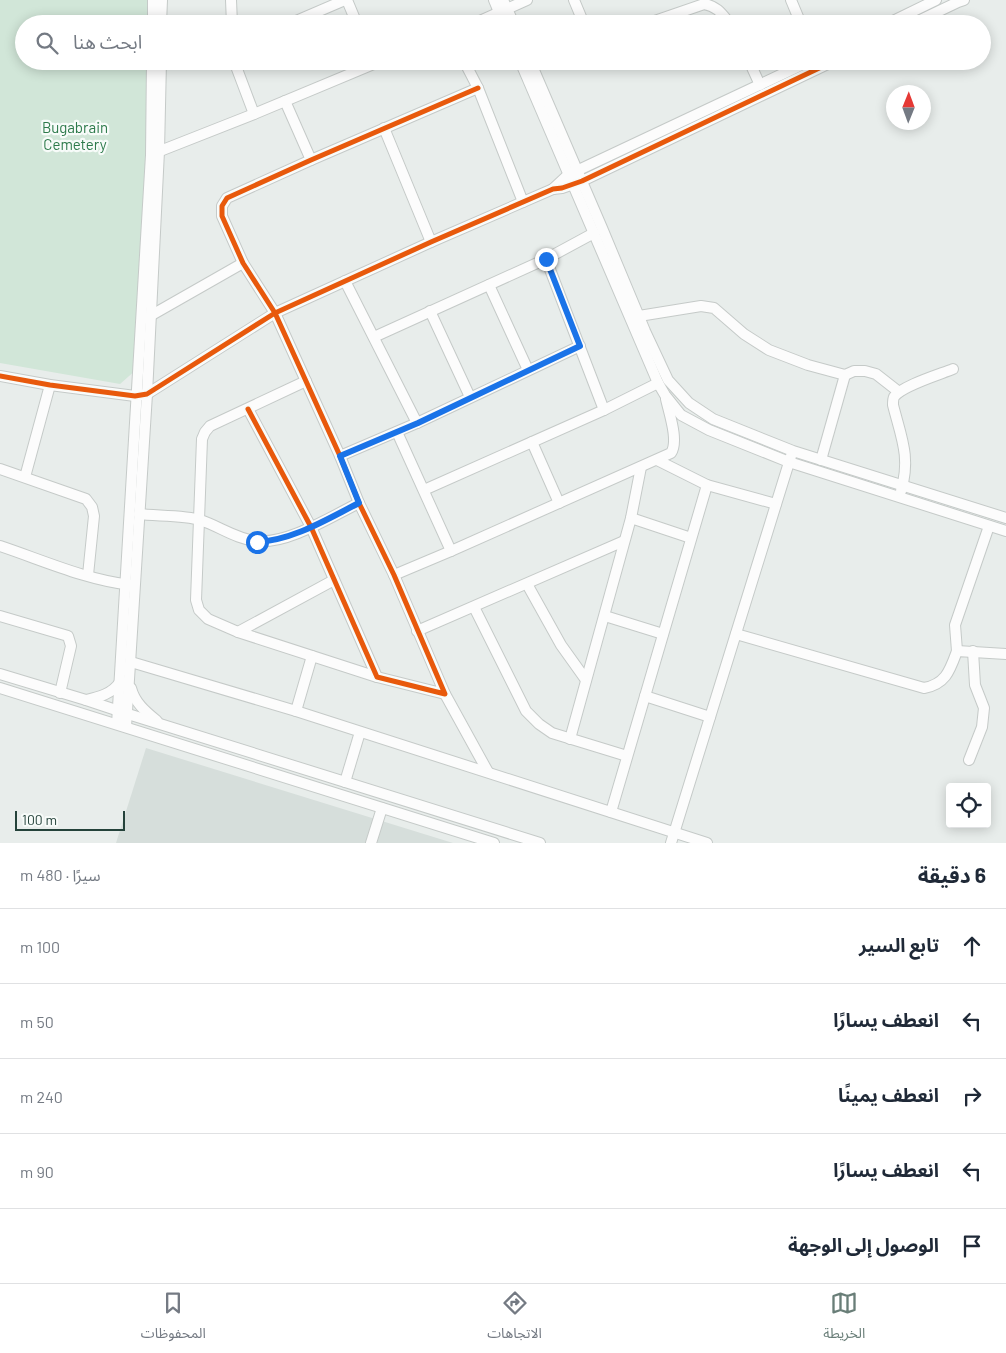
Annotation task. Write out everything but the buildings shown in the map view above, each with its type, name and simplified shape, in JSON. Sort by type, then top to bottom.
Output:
[{"type":"street","points":[[231,0],[232,15]]},
{"type":"street","points":[[310,15],[346,0],[353,15]]},
{"type":"street","points":[[494,0],[503,6]]},
{"type":"street","points":[[488,15],[503,6],[527,0]]},
{"type":"street","points":[[574,0],[580,15]]},
{"type":"street","points":[[791,0],[797,15]]},
{"type":"street","points":[[905,15],[936,0]]},
{"type":"street","points":[[931,15],[964,0]]},
{"type":"street","points":[[155,15],[157,1]]},
{"type":"street","points":[[157,1],[159,15]]},
{"type":"street","points":[[672,15],[704,4],[718,9],[723,15]]},
{"type":"street","points":[[86,700],[107,694],[125,683],[131,662],[130,585],[139,514],[150,316],[155,153],[152,70]]},
{"type":"street","points":[[121,725],[130,585],[135,396],[160,70]]},
{"type":"street","points":[[237,70],[254,114]]},
{"type":"street","points":[[155,153],[357,70]]},
{"type":"street","points":[[469,70],[478,88],[523,202]]},
{"type":"street","points":[[524,70],[668,380],[689,403],[713,420],[793,451],[1006,518]]},
{"type":"street","points":[[533,70],[594,233],[636,334],[658,383],[681,415],[695,424],[789,462],[1006,531]]},
{"type":"street","points":[[753,70],[760,85]]},
{"type":"street","points":[[0,376],[50,386],[135,396],[147,394],[275,314],[432,242],[553,190],[791,70]]},
{"type":"street","points":[[575,178],[808,70]]},
{"type":"street","points":[[478,88],[227,198],[222,206],[222,216],[243,263],[275,314],[340,456],[359,503],[394,576],[445,694],[488,772]]},
{"type":"street","points":[[285,101],[311,160]]},
{"type":"street","points":[[384,128],[432,242]]},
{"type":"street","points":[[374,336],[546,259],[594,233]]},
{"type":"street","points":[[546,259],[604,410]]},
{"type":"street","points":[[150,316],[243,263]]},
{"type":"street","points":[[345,281],[418,423]]},
{"type":"street","points":[[489,285],[528,370]]},
{"type":"street","points":[[639,316],[701,306],[714,308],[744,334],[769,350],[808,365],[844,375],[854,371],[876,374],[899,392]]},
{"type":"street","points":[[430,311],[470,397]]},
{"type":"street","points":[[340,456],[418,423],[580,346]]},
{"type":"street","points":[[900,497],[907,470],[906,454],[893,405],[894,398],[899,392],[914,384],[953,369]]},
{"type":"street","points":[[821,460],[844,375]]},
{"type":"street","points":[[306,381],[210,426],[205,432],[202,440],[198,519],[196,600],[199,610],[208,619],[238,632],[376,677],[445,694]]},
{"type":"street","points":[[424,490],[604,410],[658,383]]},
{"type":"street","points":[[25,477],[50,386]]},
{"type":"street","points":[[394,576],[671,453],[674,448],[672,426],[665,395]]},
{"type":"street","points":[[248,409],[311,527],[376,677]]},
{"type":"street","points":[[397,432],[451,552]]},
{"type":"street","points":[[532,442],[559,503]]},
{"type":"street","points":[[673,838],[793,451]]},
{"type":"street","points":[[657,460],[707,485],[776,504]]},
{"type":"street","points":[[570,739],[631,518],[641,467]]},
{"type":"street","points":[[0,470],[86,499],[92,507],[94,516],[88,576]]},
{"type":"street","points":[[611,812],[707,485]]},
{"type":"street","points":[[139,514],[198,519],[239,538],[257,542],[274,541],[311,527],[359,503]]},
{"type":"street","points":[[631,518],[691,538]]},
{"type":"street","points":[[736,634],[924,688],[933,686],[942,681],[950,671],[956,651],[955,625],[989,526]]},
{"type":"street","points":[[417,631],[624,541]]},
{"type":"street","points":[[0,546],[88,576],[130,585]]},
{"type":"street","points":[[238,632],[334,580]]},
{"type":"street","points":[[526,584],[561,645],[586,680]]},
{"type":"street","points":[[474,607],[526,711],[539,724],[552,733],[627,756]]},
{"type":"street","points":[[0,616],[68,636],[71,646],[60,693]]},
{"type":"street","points":[[605,616],[663,634]]},
{"type":"street","points":[[956,651],[1006,654]]},
{"type":"street","points":[[969,760],[982,727],[984,708],[975,685],[973,652]]},
{"type":"street","points":[[296,711],[312,656]]},
{"type":"street","points":[[131,662],[296,711],[488,772],[611,812],[673,838],[707,843]]},
{"type":"street","points":[[0,674],[540,843]]},
{"type":"street","points":[[125,683],[142,708],[161,724]]},
{"type":"street","points":[[0,688],[494,843]]},
{"type":"street","points":[[644,696],[710,717]]},
{"type":"street","points":[[345,782],[360,732]]},
{"type":"street","points":[[371,843],[382,808]]},
{"type":"shaded area","points":[[146,748],[453,843],[116,843]]},
{"type":"green space","name":"Bugabrain Cemetery","points":[[0,0],[151,0],[151,15],[15,15],[15,70],[150,70],[137,369],[120,384],[0,363]]},
{"type":"cycle path","points":[[0,376],[50,385],[135,396],[147,394],[275,313],[553,189],[582,181],[815,70]]},
{"type":"cycle path","points":[[248,409],[311,527],[377,677],[445,694],[394,575],[359,503],[340,456],[275,313],[243,263],[222,216],[222,206],[227,198],[478,88]]},
{"type":"route","points":[[257,542],[274,541],[311,527],[359,503],[340,456],[418,423],[580,346],[546,259]]}]
